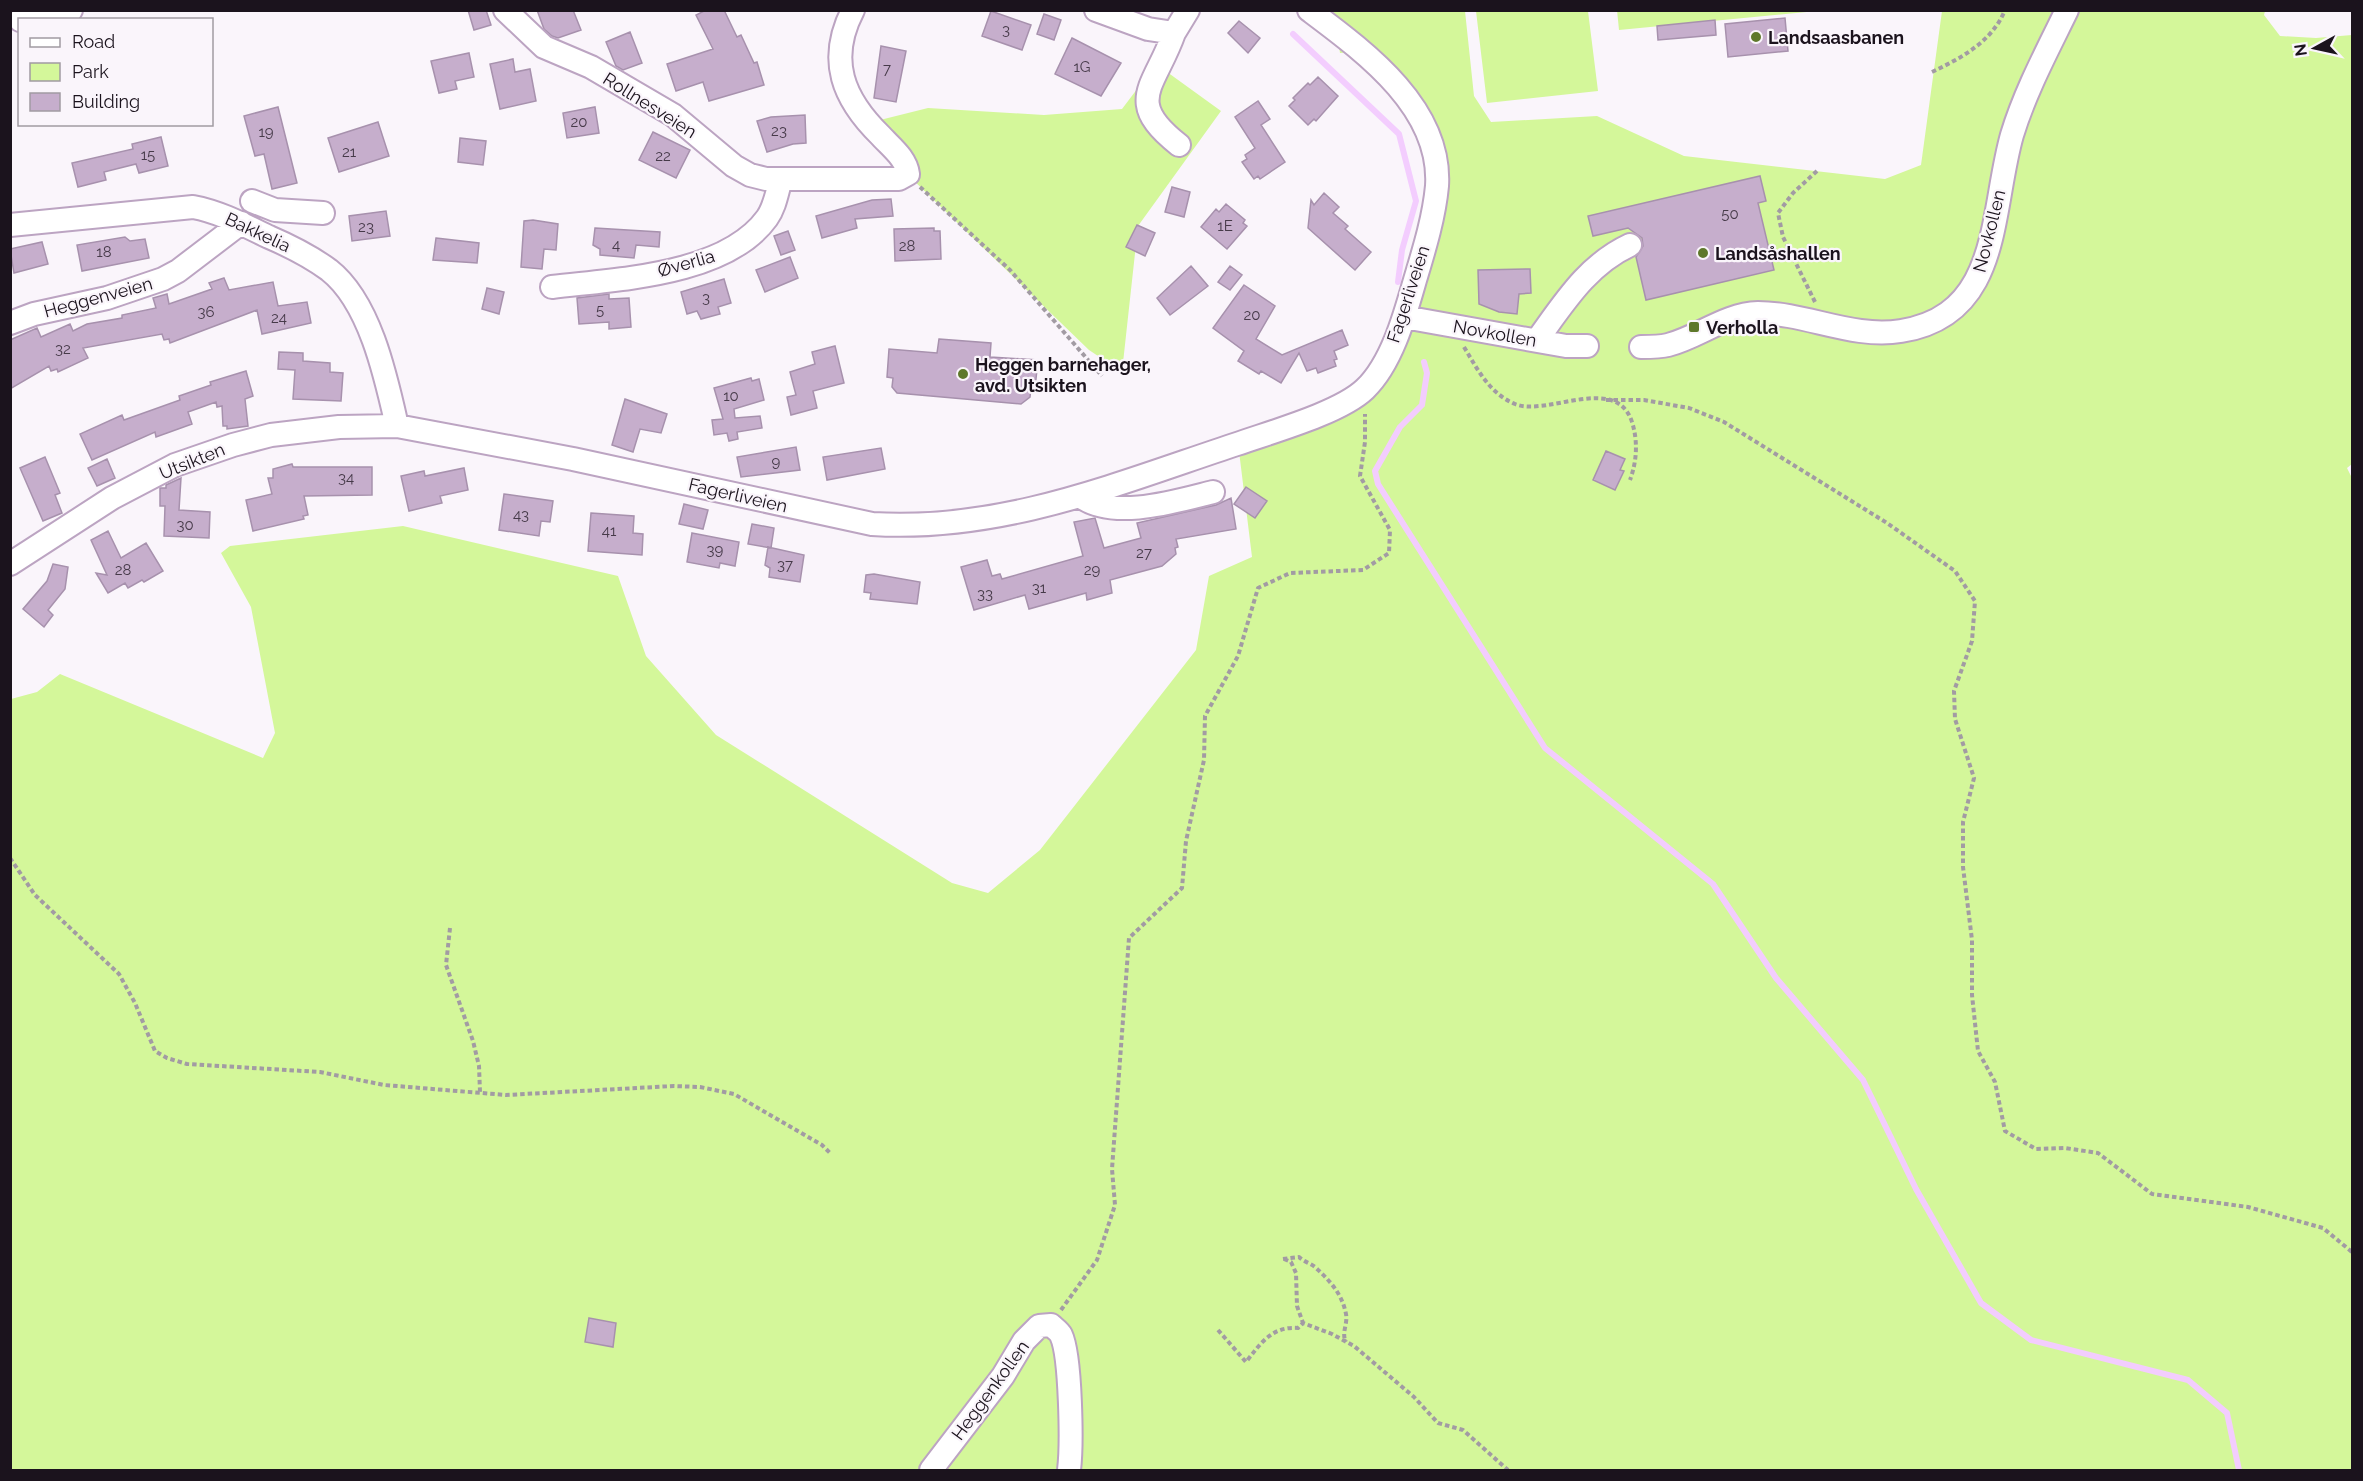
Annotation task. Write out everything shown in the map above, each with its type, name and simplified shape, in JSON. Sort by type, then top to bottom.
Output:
[{"type":"street","points":[[30,18],[71,10]]},
{"type":"street","name":"Rollnesveien","points":[[505,10],[544,47],[591,68],[674,115],[734,166],[750,175],[780,179],[899,179],[908,174]]},
{"type":"street","points":[[853,10],[843,30],[839,49],[845,89],[853,105],[868,124],[904,161],[908,174]]},
{"type":"street","points":[[1096,10],[1148,29],[1174,33]]},
{"type":"street","points":[[1179,146],[1151,120],[1147,108],[1152,82],[1174,33],[1188,10]]},
{"type":"street","name":"Fagerliveien","points":[[398,426],[573,459],[872,524],[917,526],[965,522],[1020,513],[1080,496],[1327,411],[1365,389],[1394,344],[1404,317],[1434,205],[1437,183],[1433,148],[1420,115],[1400,90],[1363,53],[1309,10]]},
{"type":"street","name":"Novkollen","points":[[1641,348],[1668,345],[1730,318],[1757,314],[1871,332],[1900,332],[1943,318],[1962,304],[1976,284],[1986,254],[2012,136],[2023,103],[2067,10]]},
{"type":"street","name":"Øverlia","points":[[552,287],[647,274],[711,258],[750,236],[768,218],[780,179]]},
{"type":"street","points":[[252,201],[281,211],[323,213]]},
{"type":"street","name":"Bakkelia","points":[[10,225],[193,207],[214,211],[307,255],[331,271],[347,289],[360,310],[376,350],[398,426]]},
{"type":"street","name":"Heggenveien","points":[[10,323],[34,314],[107,298],[163,279],[178,271],[241,223]]},
{"type":"street","points":[[1537,340],[1584,276],[1611,254],[1630,244]]},
{"type":"street","name":"Novkollen","points":[[1404,317],[1537,340],[1587,346]]},
{"type":"street","name":"Utsikten","points":[[10,564],[112,498],[175,465],[232,444],[293,431],[398,426]]},
{"type":"street","points":[[1080,496],[1089,503],[1102,507],[1131,508],[1168,503],[1214,492]]},
{"type":"street","points":[[1051,1325],[1061,1334],[1066,1364],[1071,1438],[1069,1470]]},
{"type":"street","name":"Heggenkollen","points":[[932,1470],[1003,1376],[1024,1341],[1039,1326],[1051,1325]]},
{"type":"path","points":[[1932,72],[1976,48],[1991,33],[2005,10]]},
{"type":"path","points":[[1817,171],[1781,207],[1778,220],[1783,237],[1824,324]]},
{"type":"path","points":[[908,174],[1010,270],[1102,376]]},
{"type":"path","points":[[1454,326],[1459,340],[1490,387],[1516,405],[1535,407],[1578,399],[1606,399],[1644,400],[1689,408],[1724,422],[1887,523],[1956,571],[1976,601],[1972,641],[1954,691],[1955,719],[1974,778],[1963,822],[1963,867],[1971,940],[1972,995],[1978,1052],[1995,1082],[2005,1131],[2036,1149],[2065,1148],[2098,1153],[2152,1194],[2248,1207],[2323,1228],[2352,1252]]},
{"type":"path","points":[[1051,1325],[1097,1260],[1115,1205],[1112,1169],[1129,938],[1182,888],[1186,842],[1204,760],[1205,716],[1238,656],[1258,588],[1290,573],[1363,570],[1389,553],[1390,530],[1360,476],[1365,442],[1365,389]]},
{"type":"path","points":[[1606,399],[1619,404],[1629,413],[1634,428],[1636,464],[1630,480]]},
{"type":"path","points":[[10,858],[35,895],[119,974],[135,1003],[155,1051],[167,1058],[187,1064],[320,1072],[384,1085],[506,1095],[619,1091],[674,1086],[721,1090],[734,1094],[822,1145],[830,1153]]},
{"type":"path","points":[[450,928],[446,965],[473,1041],[479,1066],[480,1092]]},
{"type":"path","points":[[1303,1323],[1297,1306],[1296,1273],[1291,1262],[1283,1258],[1299,1257],[1320,1271],[1335,1288],[1341,1296],[1346,1316],[1344,1334],[1347,1342]]},
{"type":"path","points":[[1218,1330],[1246,1362],[1270,1334],[1283,1329],[1298,1328],[1303,1323]]},
{"type":"path","points":[[1303,1323],[1327,1331],[1370,1358],[1414,1397],[1438,1423],[1463,1430],[1508,1470]]},
{"type":"green space","points":[[1617,10],[1817,11],[1619,30]]},
{"type":"green space","points":[[1302,11],[1465,11],[1474,96],[1491,122],[1597,116],[1684,156],[1885,179],[1921,165],[1942,11],[2265,11],[2264,15],[2280,36],[2316,38],[2352,35],[2352,464],[2347,468],[2352,478],[2352,1470],[11,1470],[11,699],[37,692],[60,674],[263,758],[275,733],[251,607],[221,553],[230,546],[403,526],[618,576],[646,656],[716,735],[952,883],[988,893],[1040,850],[1196,650],[1209,576],[1252,557],[1238,443],[1370,389],[1430,231],[1432,143],[1353,52],[1340,53],[1338,39]]},
{"type":"green space","points":[[1476,11],[1588,11],[1598,91],[1487,103]]},
{"type":"green space","points":[[1156,64],[1221,111],[1138,226],[1122,372],[1089,350],[908,175],[872,122],[928,108],[1044,115],[1122,109]]},
{"type":"building","points":[[468,10],[486,10],[491,25],[474,30]]},
{"type":"building","points":[[537,10],[573,10],[581,30],[558,38],[552,36],[544,29]]},
{"type":"building","points":[[706,10],[724,10],[737,37],[741,35],[754,63],[757,62],[764,85],[709,101],[703,82],[676,91],[667,64],[713,49],[696,15]]},
{"type":"building","points":[[991,11],[1031,25],[1022,50],[982,36]]},
{"type":"building","points":[[1044,14],[1061,20],[1054,40],[1037,34]]},
{"type":"building","name":"Landsaasbanen","points":[[1785,18],[1788,51],[1728,57],[1725,24]]},
{"type":"building","points":[[1715,20],[1716,35],[1658,40],[1657,26]]},
{"type":"building","points":[[1239,21],[1260,38],[1248,53],[1228,33]]},
{"type":"building","points":[[630,32],[642,63],[623,70],[616,66],[606,42]]},
{"type":"building","points":[[1072,38],[1121,63],[1101,96],[1055,74]]},
{"type":"building","points":[[881,46],[906,51],[896,102],[874,98]]},
{"type":"building","points":[[469,53],[474,77],[455,81],[457,89],[439,93],[431,61]]},
{"type":"building","points":[[513,59],[515,72],[530,69],[536,101],[500,109],[490,64]]},
{"type":"building","points":[[1318,77],[1338,96],[1316,121],[1314,119],[1308,125],[1289,106],[1295,100],[1293,98],[1308,83],[1310,85]]},
{"type":"building","points":[[1258,101],[1270,119],[1261,125],[1285,162],[1260,179],[1258,176],[1254,179],[1242,162],[1247,159],[1245,155],[1255,148],[1235,117]]},
{"type":"building","points":[[278,107],[297,183],[272,189],[264,154],[255,156],[244,116]]},
{"type":"building","points":[[595,107],[599,133],[567,138],[563,113]]},
{"type":"building","points":[[805,115],[806,143],[793,144],[767,152],[757,121],[771,117]]},
{"type":"building","points":[[378,122],[389,156],[339,172],[328,138]]},
{"type":"building","points":[[653,132],[690,150],[676,178],[639,160]]},
{"type":"building","points":[[161,137],[168,166],[139,173],[136,164],[104,172],[106,180],[78,187],[72,163],[133,149],[132,144]]},
{"type":"building","points":[[460,138],[486,141],[483,165],[458,162]]},
{"type":"building","name":"Landsåshallen","points":[[1760,176],[1766,201],[1758,203],[1774,270],[1646,300],[1636,257],[1643,246],[1642,238],[1628,228],[1593,236],[1588,216]]},
{"type":"building","points":[[1172,187],[1190,192],[1184,217],[1165,212]]},
{"type":"building","points":[[1324,193],[1339,207],[1333,213],[1348,226],[1345,229],[1371,252],[1355,270],[1308,228],[1311,200],[1314,205]]},
{"type":"building","points":[[891,199],[893,216],[855,219],[857,228],[822,238],[816,216],[872,200]]},
{"type":"building","points":[[1226,204],[1245,220],[1243,223],[1247,226],[1227,249],[1201,227],[1216,209],[1219,212]]},
{"type":"building","points":[[386,211],[390,236],[352,241],[349,216]]},
{"type":"building","points":[[524,221],[558,224],[556,250],[544,249],[542,269],[521,267]]},
{"type":"building","points":[[1137,225],[1155,233],[1145,256],[1126,247]]},
{"type":"building","points":[[595,228],[660,232],[659,247],[636,245],[634,258],[600,255],[600,249],[593,245]]},
{"type":"building","points":[[934,228],[934,231],[940,231],[941,259],[895,261],[894,229]]},
{"type":"building","points":[[788,231],[795,250],[781,255],[774,236]]},
{"type":"building","points":[[125,237],[130,241],[145,239],[149,258],[82,271],[77,245]]},
{"type":"building","points":[[436,238],[479,243],[477,263],[433,260]]},
{"type":"building","points":[[42,242],[48,264],[14,273],[10,249]]},
{"type":"building","points":[[790,257],[798,278],[765,292],[756,270]]},
{"type":"building","points":[[1191,266],[1208,286],[1170,315],[1157,298]]},
{"type":"building","points":[[1230,266],[1242,275],[1230,290],[1218,282]]},
{"type":"building","points":[[1530,269],[1531,293],[1519,294],[1517,314],[1499,312],[1479,304],[1478,270]]},
{"type":"building","points":[[224,278],[229,290],[273,282],[278,306],[307,302],[311,323],[262,334],[257,310],[170,343],[169,339],[164,340],[162,334],[83,348],[88,358],[58,372],[57,369],[51,371],[49,366],[10,389],[10,340],[37,328],[41,337],[70,324],[73,331],[87,324],[122,318],[122,315],[156,308],[153,298],[167,294],[169,304],[212,289],[209,283]]},
{"type":"building","points":[[724,279],[731,303],[718,307],[720,314],[701,319],[697,311],[687,314],[681,292]]},
{"type":"building","points":[[1244,285],[1275,306],[1256,339],[1282,355],[1342,330],[1348,345],[1334,351],[1337,359],[1334,360],[1336,366],[1318,373],[1316,368],[1307,371],[1299,353],[1281,383],[1261,371],[1259,374],[1238,361],[1244,351],[1213,328]]},
{"type":"building","points":[[487,288],[504,292],[499,314],[482,309]]},
{"type":"building","points":[[609,294],[609,299],[629,298],[631,327],[609,329],[609,322],[579,324],[577,298]]},
{"type":"building","points":[[939,339],[991,343],[990,357],[1038,360],[1035,388],[1031,388],[1030,397],[1021,404],[897,393],[892,387],[893,378],[887,377],[889,349],[937,353]]},
{"type":"building","points":[[835,346],[844,383],[813,391],[817,408],[791,415],[787,397],[796,395],[790,372],[815,364],[812,352]]},
{"type":"building","points":[[279,352],[303,353],[303,361],[330,363],[330,372],[343,373],[341,401],[293,399],[295,370],[278,369]]},
{"type":"building","points":[[246,371],[253,396],[245,399],[248,426],[227,429],[227,426],[223,426],[222,406],[217,407],[216,402],[188,412],[192,424],[156,437],[155,432],[92,460],[80,434],[122,415],[124,420],[180,400],[179,396],[211,385],[210,382]]},
{"type":"building","points":[[751,378],[752,381],[759,379],[764,400],[734,409],[735,418],[760,416],[762,428],[737,432],[738,439],[729,441],[727,433],[714,435],[712,420],[723,419],[714,388]]},
{"type":"building","points":[[625,399],[667,414],[661,433],[640,429],[633,452],[612,445]]},
{"type":"building","points":[[796,447],[800,470],[741,477],[737,457]]},
{"type":"building","points":[[881,448],[885,469],[827,480],[823,457]]},
{"type":"building","points":[[1606,451],[1625,459],[1620,470],[1624,471],[1615,490],[1593,480]]},
{"type":"building","points":[[45,457],[60,493],[55,495],[62,513],[43,521],[20,468]]},
{"type":"building","points":[[107,459],[115,478],[97,486],[88,468]]},
{"type":"building","points":[[292,464],[293,467],[372,467],[372,495],[304,496],[308,515],[303,516],[304,519],[253,531],[246,500],[272,494],[268,478],[273,478],[273,469]]},
{"type":"building","points":[[464,468],[468,490],[440,496],[442,503],[409,511],[401,476],[424,471],[425,476]]},
{"type":"building","points":[[181,478],[179,510],[210,512],[209,538],[164,536],[165,506],[160,506],[160,488],[166,488],[166,485]]},
{"type":"building","points":[[1246,487],[1267,501],[1255,518],[1234,504]]},
{"type":"building","points":[[504,494],[553,501],[550,522],[541,521],[539,536],[499,530]]},
{"type":"building","points":[[1231,498],[1236,529],[1176,539],[1178,547],[1175,548],[1176,554],[1162,566],[1110,580],[1112,593],[1087,600],[1086,593],[1029,609],[1025,595],[974,610],[961,567],[987,560],[992,576],[1000,574],[1002,579],[1083,556],[1074,522],[1095,518],[1104,548],[1141,538],[1137,523],[1216,505]]},
{"type":"building","points":[[684,504],[708,510],[703,529],[679,524]]},
{"type":"building","points":[[591,513],[634,516],[633,533],[643,534],[642,555],[588,551]]},
{"type":"building","points":[[752,524],[774,528],[771,548],[748,544]]},
{"type":"building","points":[[108,531],[121,558],[146,543],[163,571],[144,582],[142,580],[128,588],[125,583],[108,593],[96,573],[107,575],[91,540]]},
{"type":"building","points":[[692,533],[739,542],[735,566],[720,563],[719,568],[687,562]]},
{"type":"building","points":[[768,547],[804,555],[800,582],[769,577],[770,568],[765,565]]},
{"type":"building","points":[[53,564],[68,567],[65,589],[48,610],[53,615],[44,627],[23,609],[47,581]]},
{"type":"building","points":[[874,574],[920,582],[917,604],[870,599],[871,593],[864,592],[866,575]]},
{"type":"building","points":[[589,1318],[616,1323],[613,1347],[585,1342]]},
{"type":"waterway","points":[[1293,34],[1399,134],[1416,201],[1402,250],[1398,282]]},
{"type":"waterway","points":[[1424,362],[1427,373],[1422,405],[1400,427],[1375,471],[1378,484],[1545,748],[1713,884],[1776,978],[1863,1080],[1916,1189],[1981,1303],[2031,1340],[2188,1380],[2227,1413],[2239,1470]]},
{"type":"place","name":"Landsaasbanen","points":[[1756,37]]},
{"type":"place","name":"Landsåshallen","points":[[1703,253]]},
{"type":"place","name":"Verholla","points":[[1694,327]]},
{"type":"place","name":"Heggen barnehager, avd. Utsikten","points":[[963,374]]}]
